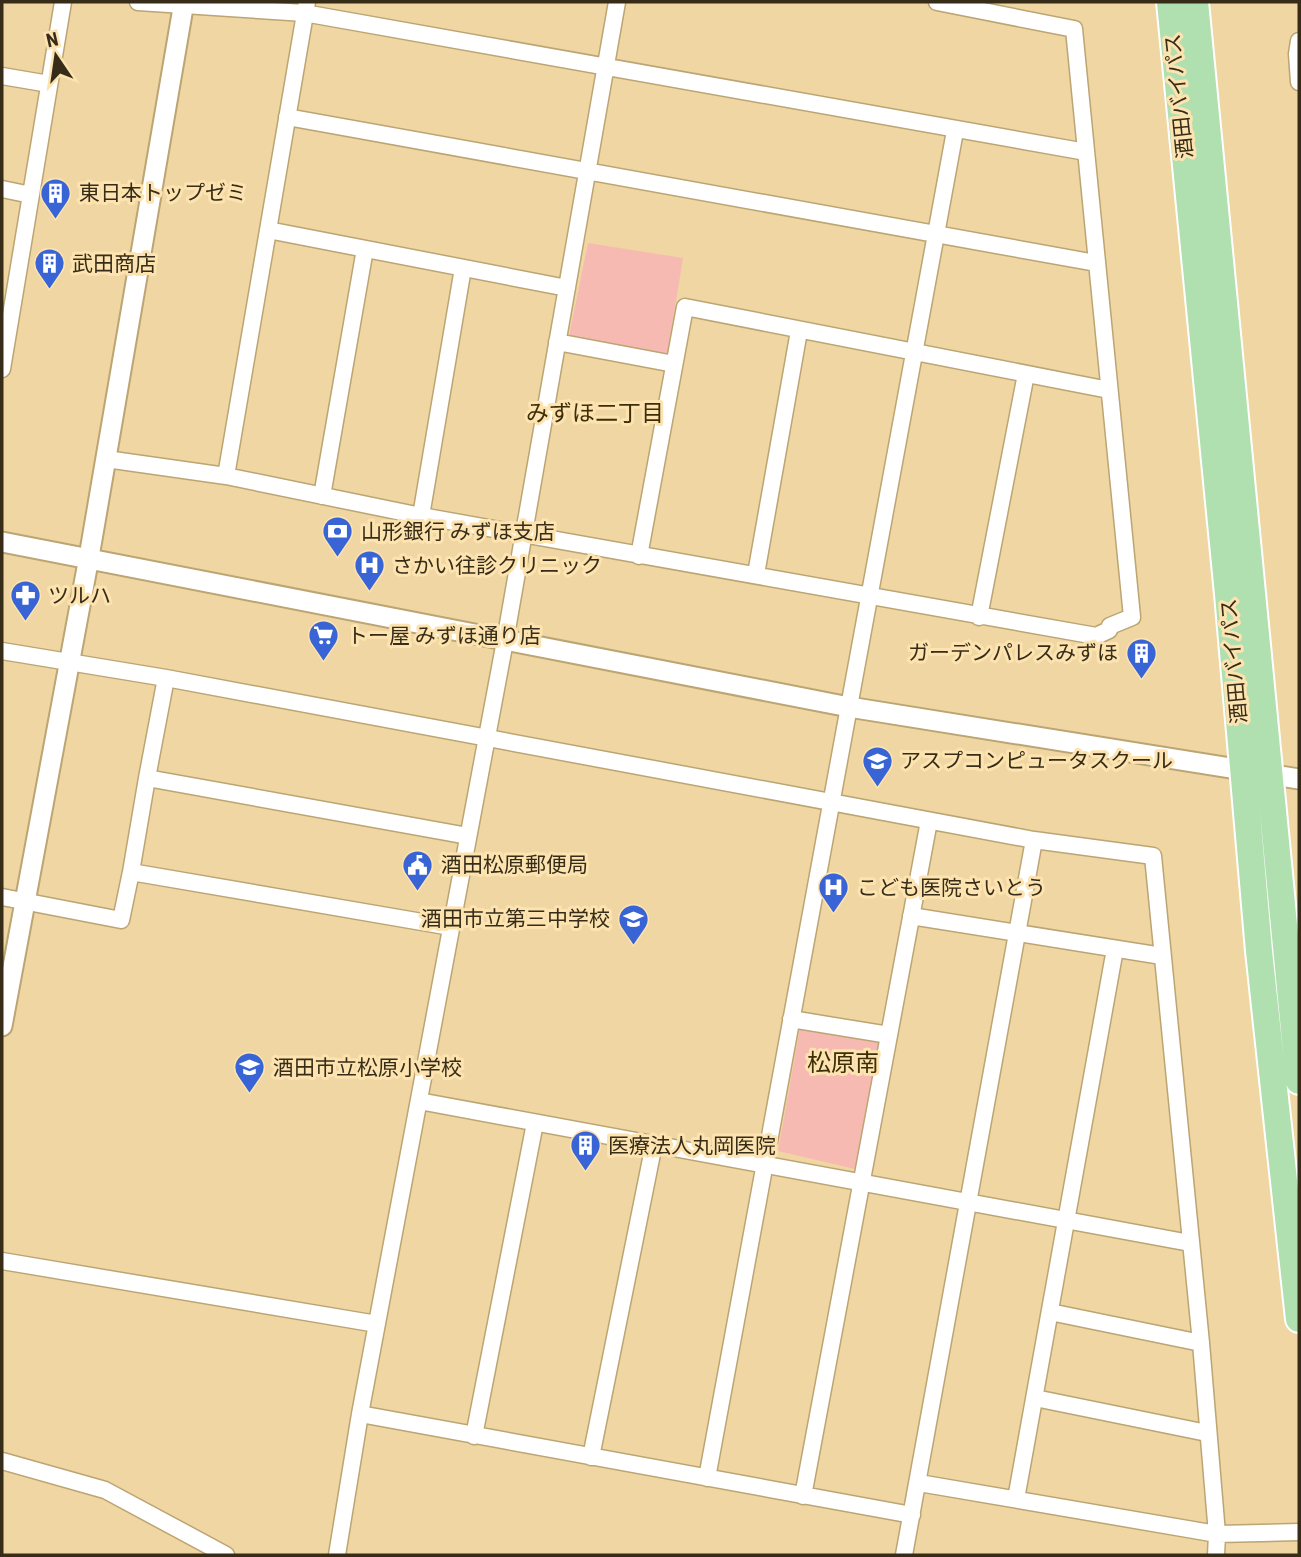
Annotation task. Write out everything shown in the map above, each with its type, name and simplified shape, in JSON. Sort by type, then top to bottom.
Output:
[{"type":"highway","name":"酒田バイパス","points":[[1170,2],[1243,770],[1299,1320]]},
{"type":"highway","name":"酒田バイパス","points":[[1195,2],[1272,775],[1299,1081]]},
{"type":"street","points":[[2,369],[63,2]]},
{"type":"street","points":[[138,2],[305,8],[605,68],[1086,152]]},
{"type":"street","points":[[337,1555],[360,1415],[505,641],[521,534],[617,2]]},
{"type":"street","points":[[106,459],[226,476],[421,516],[756,575],[869,598],[1096,636],[1132,617],[1074,29],[1022,10],[937,2]]},
{"type":"street","points":[[2,1026],[89,557],[184,3]]},
{"type":"street","points":[[226,476],[305,8]]},
{"type":"street","points":[[1298,49],[1299,82]]},
{"type":"street","points":[[2,76],[49,84]]},
{"type":"street","points":[[287,117],[1096,263]]},
{"type":"street","points":[[707,1478],[954,131]]},
{"type":"street","points":[[2,189],[31,195]]},
{"type":"street","points":[[268,230],[566,288]]},
{"type":"street","points":[[322,496],[365,249]]},
{"type":"street","points":[[421,516],[463,268]]},
{"type":"street","points":[[639,556],[685,307],[1109,390]]},
{"type":"street","points":[[756,575],[799,331]]},
{"type":"street","points":[[557,342],[674,364]]},
{"type":"street","points":[[979,617],[1026,374]]},
{"type":"street","points":[[2,542],[849,707],[1299,779]]},
{"type":"street","points":[[2,651],[166,678],[1034,840],[1153,856],[1201,1343],[1217,1534],[1216,1555]]},
{"type":"street","points":[[2,897],[121,920],[166,678]]},
{"type":"street","points":[[147,778],[468,836]]},
{"type":"street","points":[[803,1496],[929,821]]},
{"type":"street","points":[[904,1555],[1034,840]]},
{"type":"street","points":[[131,872],[451,927]]},
{"type":"street","points":[[911,916],[1162,956]]},
{"type":"street","points":[[1016,1499],[1115,949]]},
{"type":"street","points":[[792,1019],[889,1035]]},
{"type":"street","points":[[419,1101],[1190,1243]]},
{"type":"street","points":[[474,1436],[535,1123]]},
{"type":"street","points":[[591,1457],[654,1144]]},
{"type":"street","points":[[2,1261],[377,1324]]},
{"type":"street","points":[[1050,1312],[1201,1343]]},
{"type":"street","points":[[1035,1398],[1207,1433]]},
{"type":"street","points":[[360,1415],[912,1515]]},
{"type":"street","points":[[2,1461],[104,1490],[226,1555]]},
{"type":"street","points":[[919,1483],[1217,1534],[1299,1532]]},
{"type":"shaded area","points":[[588,243],[683,258],[667,356],[569,336]]},
{"type":"shaded area","points":[[800,1028],[882,1039],[855,1169],[778,1151]]},
{"type":"place","name":"東日本トップゼミ","points":[[56,220]]},
{"type":"place","name":"武田商店","points":[[49,291]]},
{"type":"place","name":"山形銀行 みずほ支店","points":[[338,559]]},
{"type":"place","name":"さかい往診クリニック","points":[[369,593]]},
{"type":"place","name":"ツルハ","points":[[25,623]]},
{"type":"place","name":"トー屋 みずほ通り店","points":[[324,663]]},
{"type":"place","name":"ガーデンパレスみずほ","points":[[1141,680]]},
{"type":"place","name":"アスプコンピュータスクール","points":[[877,788]]},
{"type":"place","name":"酒田松原郵便局","points":[[418,892]]},
{"type":"place","name":"こども医院さいとう","points":[[834,915]]},
{"type":"place","name":"酒田市立第三中学校","points":[[633,946]]},
{"type":"place","name":"酒田市立松原小学校","points":[[250,1095]]},
{"type":"place","name":"医療法人丸岡医院","points":[[585,1173]]},
{"type":"district","name":"みずほ二丁目","points":[[595,413]]},
{"type":"district","name":"松原南","points":[[843,1063]]}]
